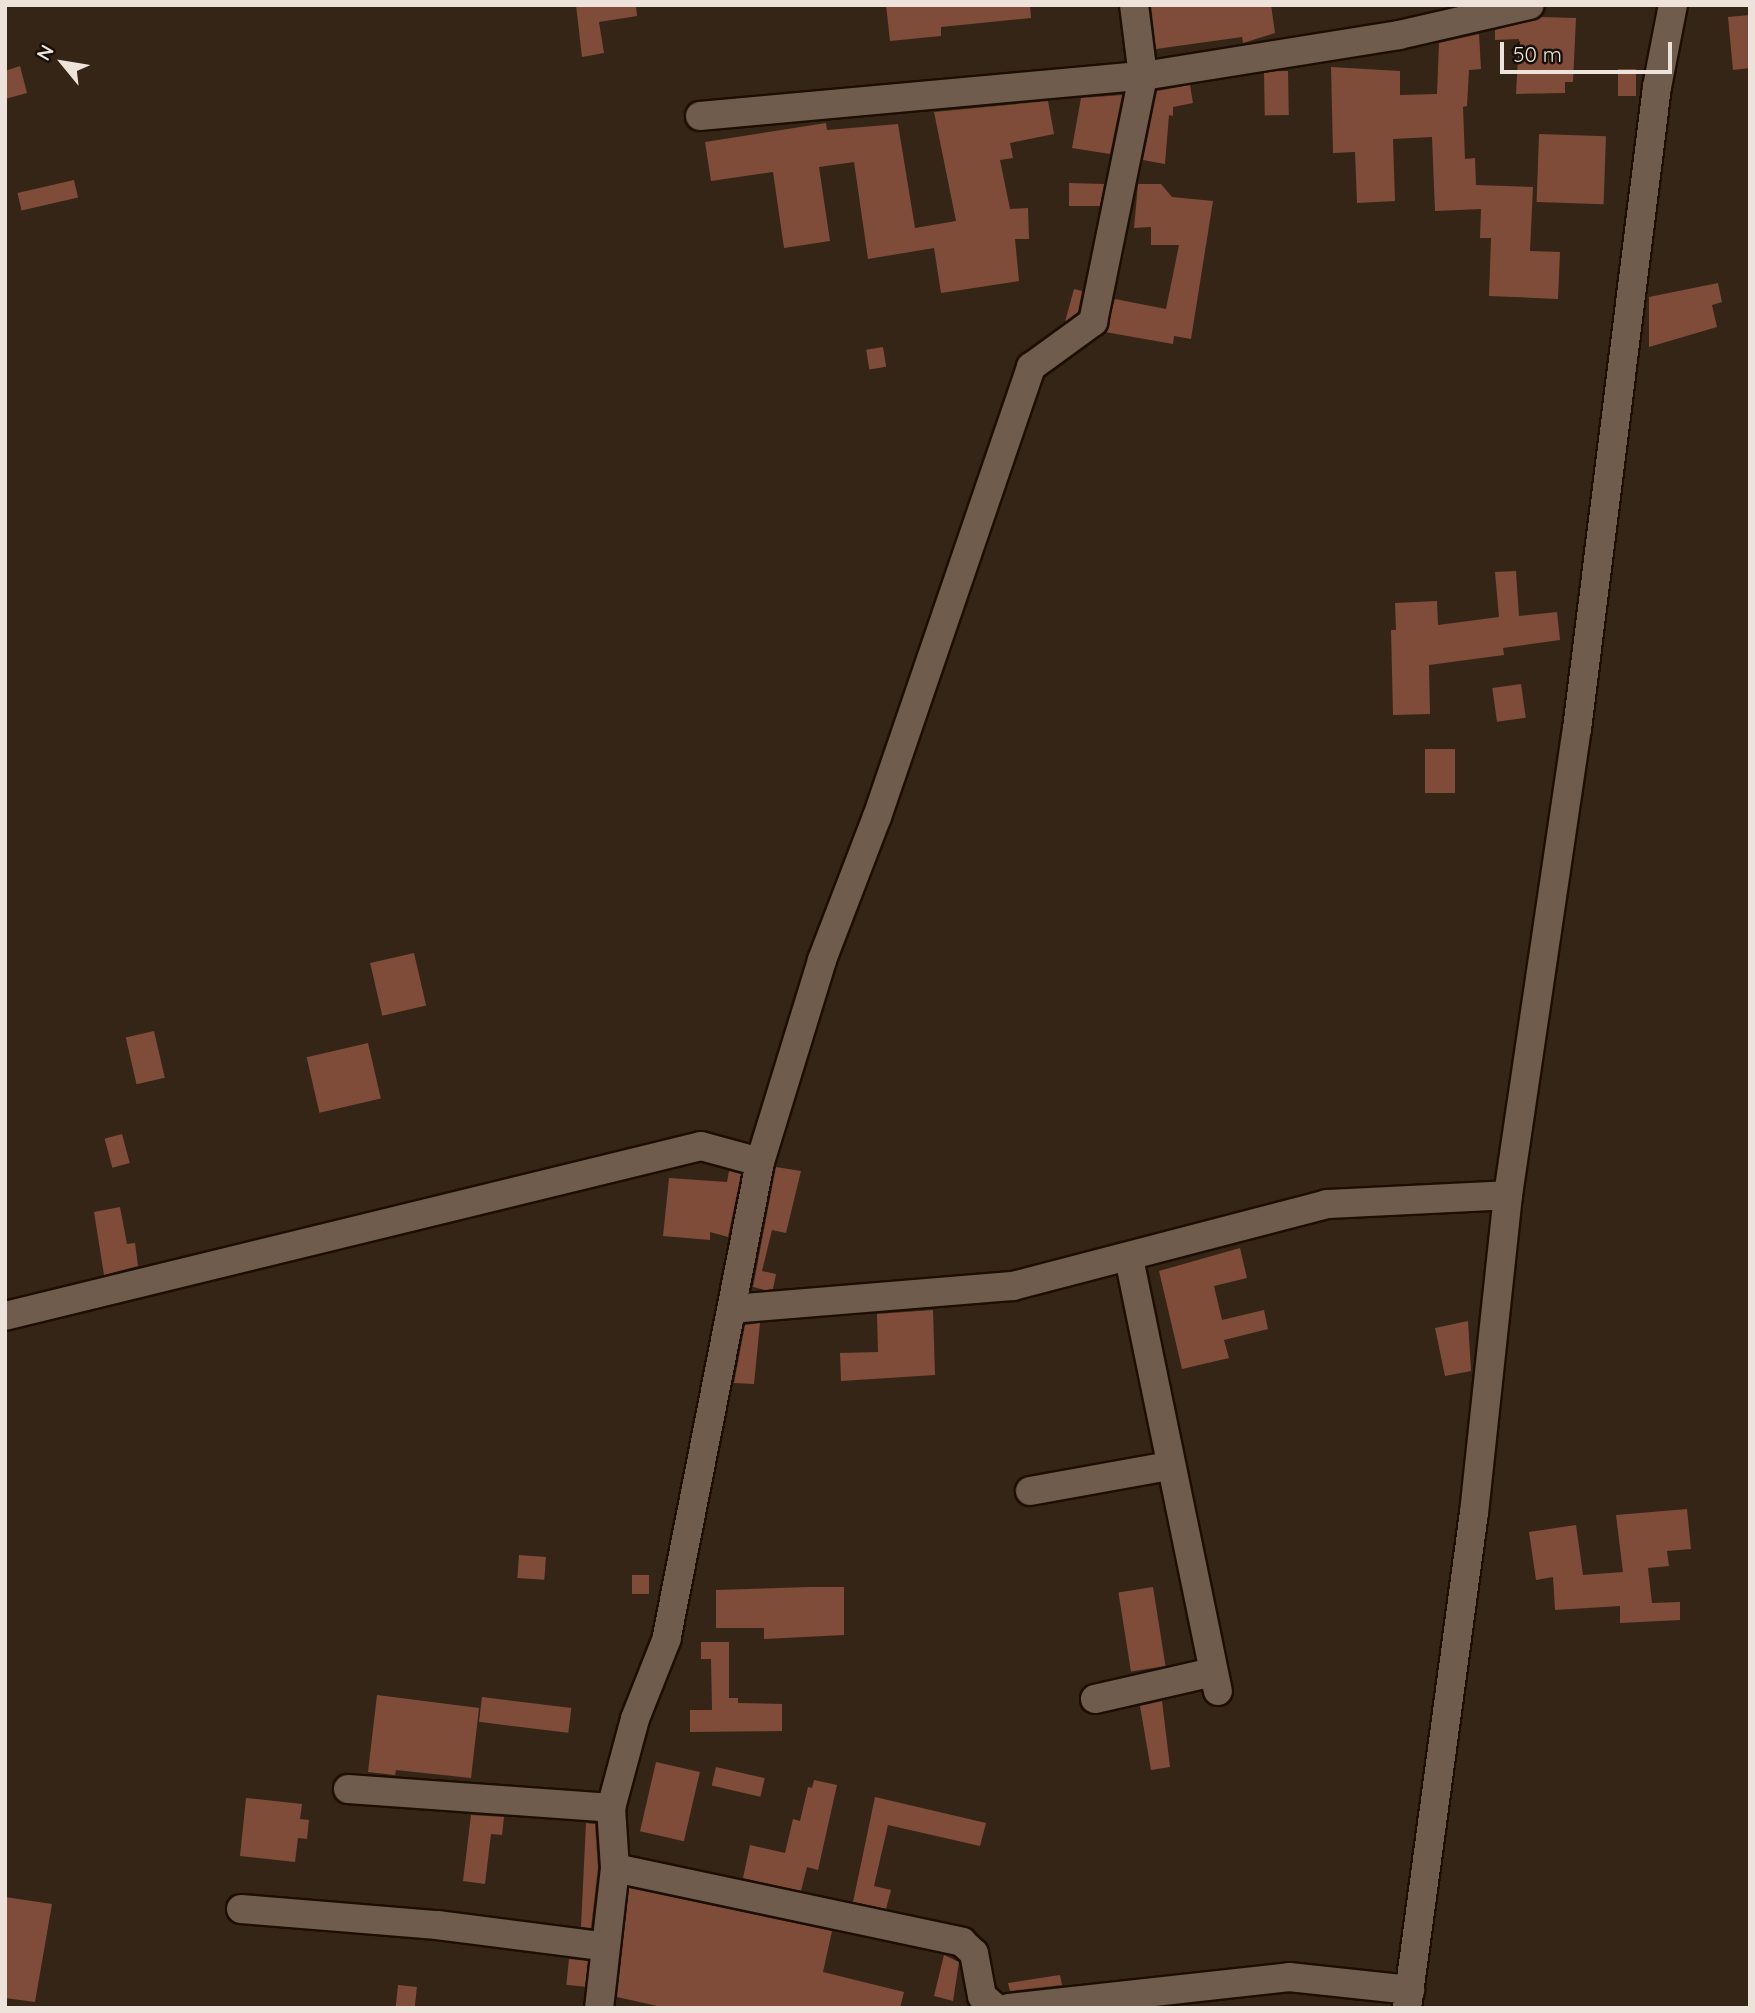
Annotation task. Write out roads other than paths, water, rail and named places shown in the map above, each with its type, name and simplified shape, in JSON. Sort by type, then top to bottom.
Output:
[{"type":"street","points":[[599,2008],[602,1947],[614,1868],[611,1808],[635,1719],[667,1638],[760,1163],[822,960],[877,817],[1026,379],[1031,367],[1093,322],[1143,76],[1134,5]]},
{"type":"street","points":[[700,116],[1143,76],[1399,35],[1530,5]]},
{"type":"street","points":[[1009,2008],[1289,1977],[1409,1999],[1474,1513],[1508,1195],[1577,729],[1657,87],[1673,5]]},
{"type":"street","points":[[5,1316],[701,1146],[760,1163]]},
{"type":"street","points":[[732,1309],[1013,1286],[1129,1258],[1327,1204],[1508,1195]]},
{"type":"street","points":[[1095,1699],[1216,1682],[1169,1466],[1129,1258]]},
{"type":"street","points":[[1030,1491],[1169,1466]]},
{"type":"street","points":[[348,1789],[611,1808]]},
{"type":"street","points":[[614,1868],[962,1942],[974,1953],[982,1996],[996,2008]]},
{"type":"street","points":[[241,1909],[438,1925],[602,1947]]}]
